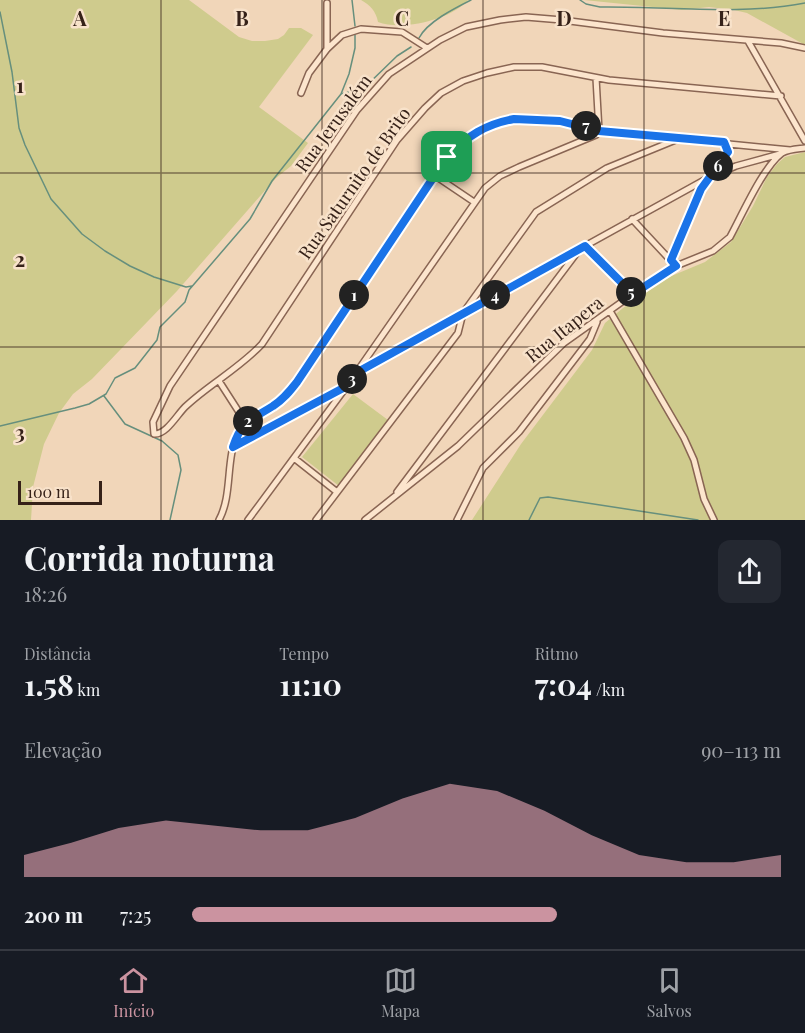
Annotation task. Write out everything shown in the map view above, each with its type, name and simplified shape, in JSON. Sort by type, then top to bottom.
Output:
[{"type":"street","points":[[327,3],[327,48]]},
{"type":"street","name":"Rua Jerusalém","points":[[154,434],[153,422],[170,386],[357,110],[389,74],[427,48],[466,27],[526,17],[805,48]]},
{"type":"street","points":[[301,93],[309,73],[327,48],[342,35],[361,28],[402,32],[427,48]]},
{"type":"street","points":[[748,41],[805,141]]},
{"type":"street","name":"Rua Saturnito de Brito","points":[[154,434],[164,431],[189,403],[241,365],[262,344],[397,140],[424,108],[441,93],[463,81],[514,67],[542,67],[596,78],[781,96]]},
{"type":"street","points":[[248,520],[347,386],[485,188],[501,176],[593,138],[599,131],[596,78]]},
{"type":"street","points":[[219,520],[238,432],[246,423],[279,402],[297,382],[434,175],[462,141],[478,130],[497,122],[514,119],[552,120],[599,131],[790,150]]},
{"type":"street","points":[[316,520],[458,333],[463,312],[536,212],[607,168],[679,139]]},
{"type":"street","points":[[671,260],[701,189],[727,155],[724,142]]},
{"type":"street","name":"Rua Itapera","points":[[365,520],[472,434],[564,343],[676,266],[712,251],[729,237],[767,171],[783,153],[805,148]]},
{"type":"street","points":[[356,373],[708,178],[736,166],[783,153]]},
{"type":"street","points":[[434,175],[474,202]]},
{"type":"street","points":[[632,219],[676,266]]},
{"type":"street","points":[[582,248],[633,294]]},
{"type":"street","points":[[392,499],[582,248]]},
{"type":"street","points":[[610,311],[684,438],[694,460],[704,500],[714,520]]},
{"type":"street","points":[[458,520],[483,468],[526,423],[590,339],[597,321]]},
{"type":"street","points":[[219,381],[246,423]]},
{"type":"street","points":[[233,447],[347,386]]},
{"type":"street","points":[[294,458],[337,492]]},
{"type":"shaded area","points":[[0,0],[189,0],[239,37],[252,41],[278,39],[289,28],[301,28],[313,35],[259,107],[308,143],[291,166],[276,178],[177,291],[92,379],[73,394],[59,413],[44,444],[33,487],[31,520],[0,520]]},
{"type":"shaded area","points":[[361,0],[468,0],[450,13],[438,18],[400,25],[378,22],[372,9]]},
{"type":"shaded area","points":[[584,0],[805,0],[805,45],[747,13],[734,10],[709,7],[682,10]]},
{"type":"shaded area","points":[[805,152],[805,520],[472,520],[521,444],[592,350],[605,323],[669,277],[705,262],[731,242],[753,206],[767,177],[777,164],[785,157]]},
{"type":"shaded area","points":[[353,394],[388,420],[339,486],[302,457]]},
{"type":"waterway","points":[[352,0],[355,26]]},
{"type":"waterway","points":[[419,38],[428,26],[471,0]]},
{"type":"waterway","points":[[580,0],[600,7],[703,10],[754,9],[805,3]]},
{"type":"waterway","points":[[0,12],[12,72],[19,128],[51,199],[82,234],[105,251],[154,277],[186,287],[192,286]]},
{"type":"waterway","points":[[0,426],[89,404],[106,394],[115,378],[135,368],[157,340],[160,327],[185,302],[189,290],[250,219],[272,181],[341,94],[349,74],[355,48],[355,35]]},
{"type":"waterway","points":[[341,94],[364,88],[397,56],[411,47]]},
{"type":"waterway","points":[[104,396],[125,424],[162,441],[178,455],[181,470],[170,520]]},
{"type":"waterway","points":[[529,520],[540,498],[548,497],[698,520]]},
{"type":"route","points":[[514,119],[560,121],[599,131],[724,142],[728,152],[701,189],[671,260],[676,266],[633,294],[585,246],[356,373],[347,386],[233,447],[238,432],[246,423],[284,398],[297,382],[447,157],[462,141],[478,130],[497,122],[514,119]]}]
